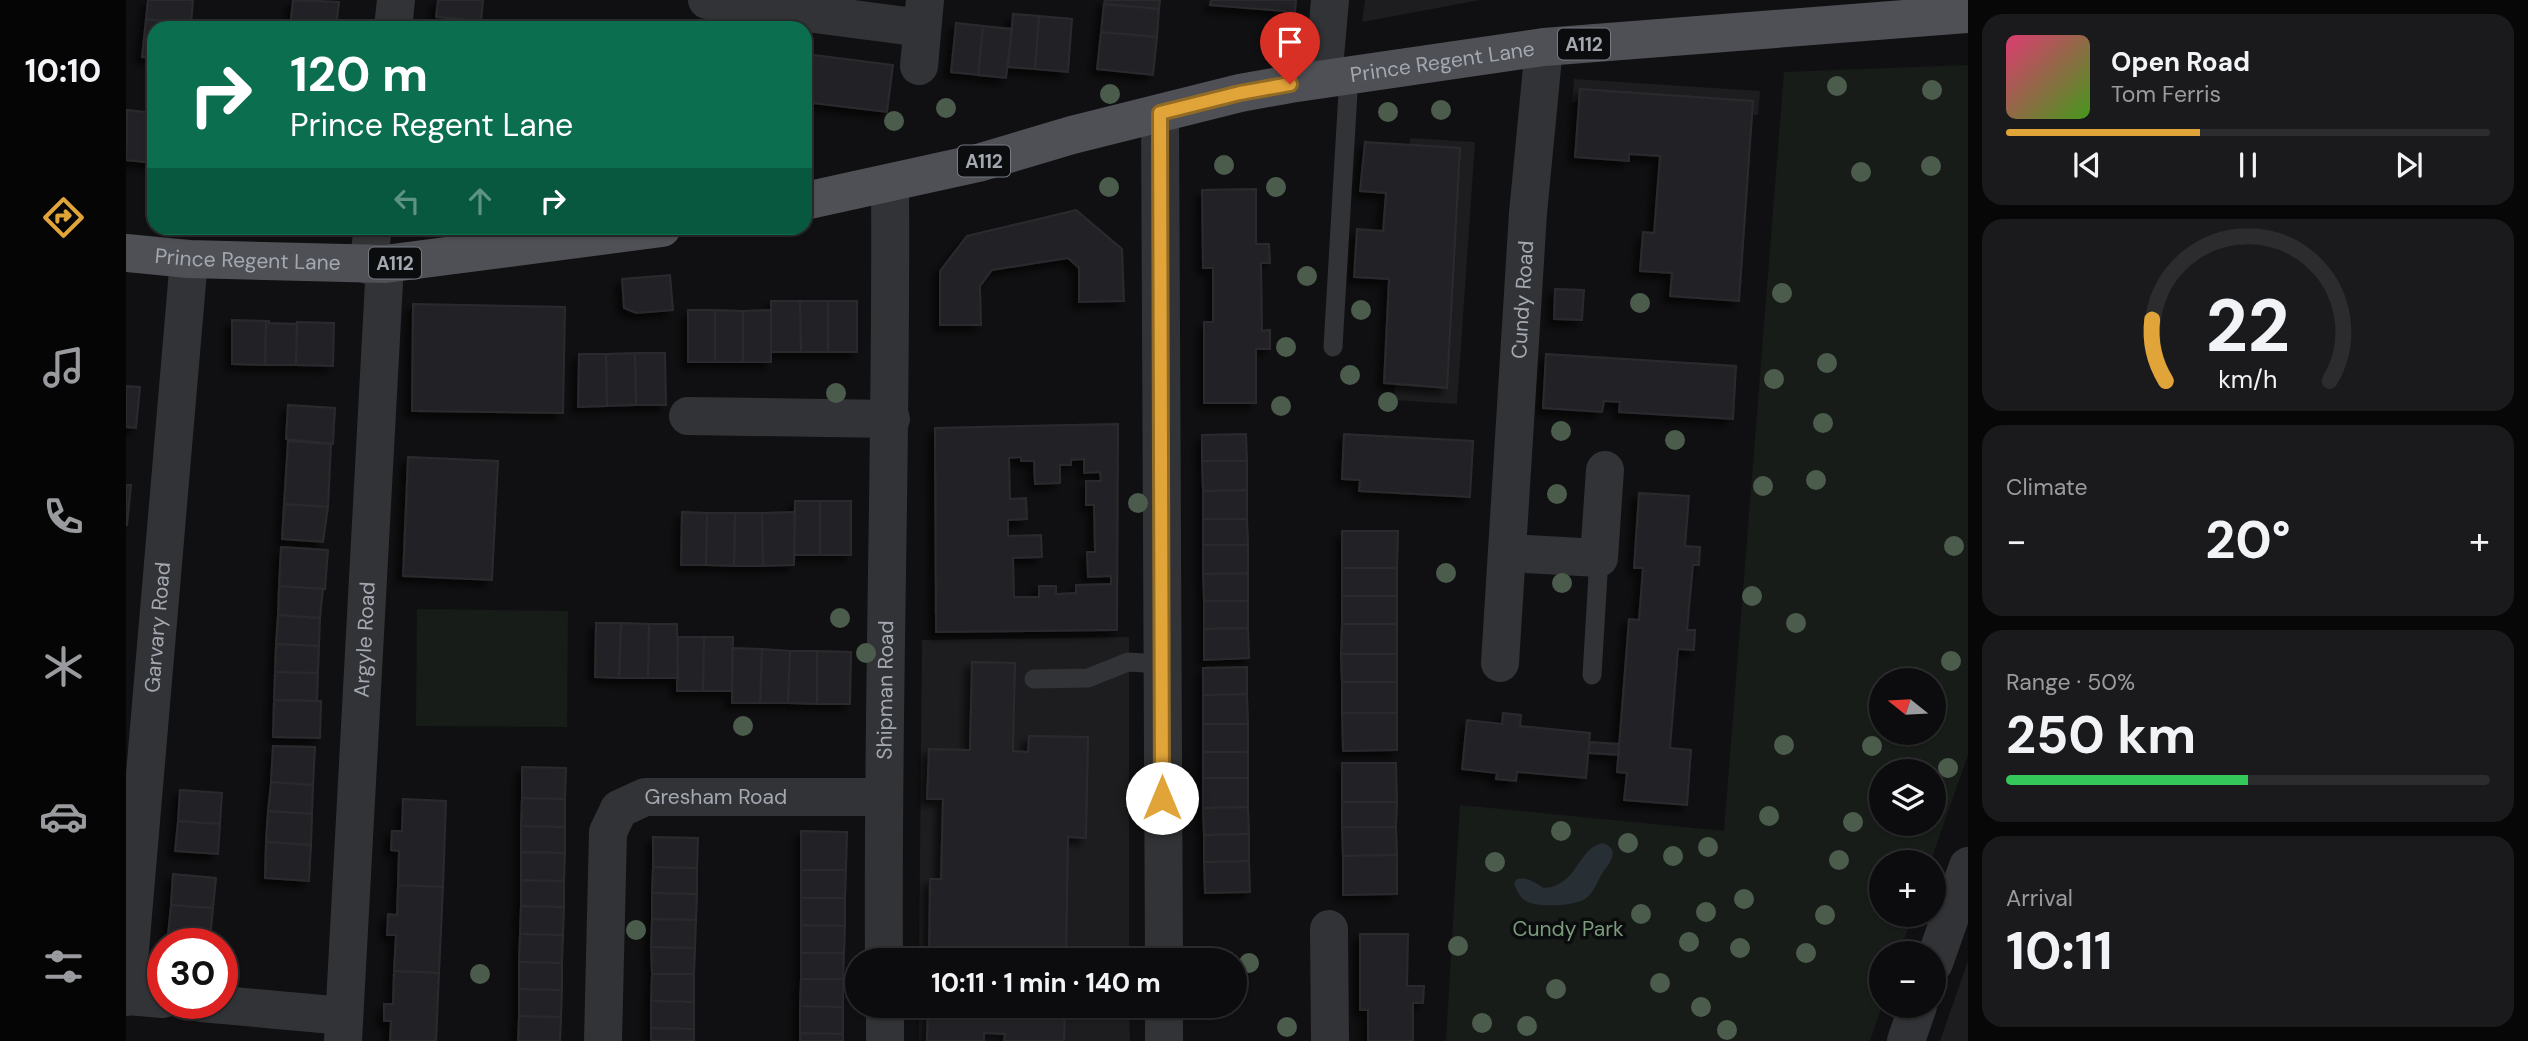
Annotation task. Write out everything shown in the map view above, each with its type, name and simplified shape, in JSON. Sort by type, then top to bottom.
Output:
[{"type":"main road","name":"Prince Regent Lane","points":[[812,200],[978,163],[1072,135],[1240,93],[1336,77],[1544,47],[1968,14]]},
{"type":"main road","name":"Prince Regent Lane","points":[[126,253],[189,259],[377,264],[607,235]]},
{"type":"street","points":[[394,21],[396,0]]},
{"type":"street","points":[[705,21],[707,0],[923,14],[919,66]]},
{"type":"street","points":[[1330,0],[1336,77]]},
{"type":"street","name":"Cundy Road","points":[[1500,663],[1528,213],[1544,47]]},
{"type":"street","points":[[1160,113],[1164,948]]},
{"type":"street","name":"Shipman Road","points":[[884,948],[883,797],[891,419],[890,183]]},
{"type":"street","name":"Argyle Road","points":[[238,1009],[344,1028],[377,264],[374,235]]},
{"type":"street","name":"Garvary Road","points":[[126,997],[189,259]]},
{"type":"street","points":[[688,416],[891,419]]},
{"type":"street","points":[[1507,552],[1599,558],[1605,470]]},
{"type":"street","name":"Gresham Road","points":[[603,1041],[608,832],[619,809],[645,797],[883,797]]},
{"type":"street","points":[[1942,941],[1968,866]]},
{"type":"street","points":[[1329,929],[1330,1041]]},
{"type":"street","points":[[126,997],[147,998]]},
{"type":"street","points":[[885,1018],[885,1041]]},
{"type":"street","points":[[1164,1018],[1164,1041]]},
{"type":"street","points":[[1906,1041],[1915,1018]]},
{"type":"lane","points":[[1333,347],[1336,77]]},
{"type":"lane","points":[[1591,675],[1599,558]]},
{"type":"lane","points":[[1034,680],[1088,678],[1128,662],[1161,664]]},
{"type":"shaded area","points":[[1365,0],[1480,0],[1362,22]]},
{"type":"shaded area","points":[[1574,79],[1760,91],[1758,115],[1572,102]]},
{"type":"shaded area","points":[[1410,138],[1475,142],[1457,404],[1394,400]]},
{"type":"shaded area","points":[[1129,637],[1129,948],[919,948],[922,640]]},
{"type":"shaded area","points":[[1603,843],[1611,849],[1612,856],[1585,899],[1564,905],[1538,905],[1526,901],[1518,894],[1514,883],[1517,879],[1528,879],[1544,888],[1555,886],[1571,874],[1594,846]]},
{"type":"shaded area","points":[[1968,961],[1968,1041],[1940,1041]]},
{"type":"shaded area","points":[[919,1018],[1129,1018],[1130,1041],[919,1041]]},
{"type":"green space","name":"Cundy Park","points":[[1968,65],[1968,755],[1946,818],[1946,759],[1869,759],[1869,836],[1940,836],[1935,850],[1869,850],[1869,927],[1909,927],[1904,941],[1869,941],[1869,1018],[1878,1018],[1870,1041],[1446,1041],[1460,805],[1724,831],[1784,72]]},
{"type":"green space","points":[[417,609],[568,611],[567,727],[416,726]]},
{"type":"building","points":[[148,0],[193,0],[191,21],[146,19]]},
{"type":"building","points":[[293,0],[339,2],[337,21],[291,21]]},
{"type":"building","points":[[438,0],[483,0],[481,21],[436,17]]},
{"type":"building","points":[[1105,0],[1160,0],[1159,9],[1104,4]]},
{"type":"building","points":[[1211,0],[1296,0],[1295,12],[1210,5]]},
{"type":"building","points":[[1104,4],[1159,9],[1157,37],[1101,32]]},
{"type":"building","points":[[1013,14],[1039,16],[1035,69],[1008,67]]},
{"type":"building","points":[[1039,16],[1072,19],[1068,72],[1035,69]]},
{"type":"building","points":[[146,19],[164,21],[147,21],[147,57],[142,57]]},
{"type":"building","points":[[956,23],[983,26],[978,75],[951,72]]},
{"type":"building","points":[[983,26],[1012,29],[1006,78],[978,75]]},
{"type":"building","points":[[1101,32],[1157,37],[1153,75],[1097,69]]},
{"type":"building","points":[[812,55],[893,65],[887,112],[812,103]]},
{"type":"building","points":[[1580,89],[1753,101],[1739,301],[1670,296],[1672,273],[1640,271],[1643,232],[1654,233],[1660,156],[1629,154],[1629,161],[1575,157]]},
{"type":"building","points":[[127,110],[147,112],[147,162],[126,160]]},
{"type":"building","points":[[1365,142],[1460,148],[1447,388],[1384,383],[1389,279],[1354,277],[1357,229],[1383,231],[1386,193],[1360,191]]},
{"type":"building","points":[[1256,189],[1256,244],[1269,244],[1270,263],[1261,263],[1262,331],[1270,330],[1270,349],[1256,349],[1256,403],[1204,403],[1204,322],[1213,322],[1213,268],[1203,268],[1202,190]]},
{"type":"building","points":[[1076,210],[1122,249],[1124,301],[1079,302],[1079,268],[1068,258],[992,270],[980,286],[981,325],[940,325],[940,271],[967,236]]},
{"type":"building","points":[[670,275],[673,310],[636,313],[624,308],[622,279]]},
{"type":"building","points":[[1555,289],[1584,290],[1582,320],[1554,319]]},
{"type":"building","points":[[771,301],[800,301],[801,352],[771,352]]},
{"type":"building","points":[[800,301],[828,301],[828,352],[801,352]]},
{"type":"building","points":[[828,301],[857,301],[857,352],[828,352]]},
{"type":"building","points":[[413,304],[565,307],[563,413],[412,411]]},
{"type":"building","points":[[688,310],[715,310],[715,362],[688,362]]},
{"type":"building","points":[[715,310],[743,311],[743,362],[715,362]]},
{"type":"building","points":[[771,310],[771,362],[743,362],[743,311]]},
{"type":"building","points":[[232,320],[266,321],[265,365],[232,364]]},
{"type":"building","points":[[266,321],[297,324],[296,365],[265,365]]},
{"type":"building","points":[[297,322],[334,323],[333,366],[296,365]]},
{"type":"building","points":[[635,353],[665,353],[666,405],[636,405]]},
{"type":"building","points":[[635,353],[636,405],[607,406],[606,354]]},
{"type":"building","points":[[579,354],[606,354],[607,406],[578,407]]},
{"type":"building","points":[[1546,354],[1736,366],[1733,419],[1619,412],[1620,402],[1604,401],[1602,412],[1543,408]]},
{"type":"building","points":[[126,386],[140,387],[136,428],[126,427]]},
{"type":"building","points":[[288,405],[335,408],[333,444],[286,439]]},
{"type":"building","points":[[1118,424],[1117,630],[936,632],[935,428]],"holes":[[[1021,457],[1021,461],[1034,461],[1035,484],[1060,483],[1060,465],[1071,465],[1071,460],[1084,459],[1084,473],[1100,472],[1101,481],[1086,481],[1086,505],[1094,505],[1095,552],[1087,552],[1088,577],[1111,576],[1111,584],[1076,585],[1076,593],[1056,594],[1056,586],[1039,586],[1039,597],[1014,597],[1013,558],[1042,557],[1041,535],[1008,536],[1008,520],[1027,519],[1026,498],[1010,499],[1009,458]]]},
{"type":"building","points":[[1246,434],[1247,461],[1202,461],[1202,435]]},
{"type":"building","points":[[1344,434],[1473,441],[1470,497],[1359,491],[1360,480],[1342,479]]},
{"type":"building","points":[[288,441],[331,444],[328,507],[284,504]]},
{"type":"building","points":[[408,457],[498,461],[492,580],[403,576]]},
{"type":"building","points":[[1202,461],[1247,461],[1247,490],[1203,491]]},
{"type":"building","points":[[126,485],[131,485],[127,525],[126,525]]},
{"type":"building","points":[[1247,490],[1247,519],[1203,519],[1203,491]]},
{"type":"building","points":[[1639,493],[1689,496],[1685,546],[1700,547],[1699,565],[1693,565],[1687,630],[1695,630],[1694,650],[1678,649],[1670,748],[1691,750],[1687,805],[1624,800],[1627,773],[1617,772],[1629,619],[1639,620],[1643,568],[1634,568]]},
{"type":"building","points":[[795,501],[820,501],[820,555],[794,555]]},
{"type":"building","points":[[820,501],[851,501],[851,555],[820,555]]},
{"type":"building","points":[[284,504],[328,507],[323,542],[282,539]]},
{"type":"building","points":[[682,512],[707,513],[706,565],[681,565]]},
{"type":"building","points":[[795,512],[794,565],[763,566],[762,513]]},
{"type":"building","points":[[707,513],[735,513],[734,566],[706,565]]},
{"type":"building","points":[[735,513],[762,513],[763,566],[734,566]]},
{"type":"building","points":[[1203,519],[1247,519],[1248,545],[1203,545]]},
{"type":"building","points":[[1342,531],[1398,531],[1397,568],[1342,568]]},
{"type":"building","points":[[1203,545],[1248,545],[1248,573],[1203,574]]},
{"type":"building","points":[[281,547],[328,550],[325,589],[279,586]]},
{"type":"building","points":[[1342,568],[1397,568],[1397,596],[1342,596]]},
{"type":"building","points":[[1248,573],[1248,601],[1204,601],[1203,574]]},
{"type":"building","points":[[279,586],[323,589],[320,618],[278,615]]},
{"type":"building","points":[[1342,596],[1397,596],[1397,624],[1342,624]]},
{"type":"building","points":[[1204,601],[1248,601],[1248,628],[1204,629]]},
{"type":"building","points":[[278,615],[320,618],[319,646],[276,644]]},
{"type":"building","points":[[596,623],[621,623],[619,678],[595,677]]},
{"type":"building","points":[[621,623],[649,624],[648,678],[619,678]]},
{"type":"building","points":[[649,624],[677,624],[678,678],[648,678]]},
{"type":"building","points":[[1342,624],[1397,624],[1397,654],[1341,654]]},
{"type":"building","points":[[1248,628],[1249,658],[1204,660],[1204,629]]},
{"type":"building","points":[[678,637],[704,637],[703,691],[677,691]]},
{"type":"building","points":[[704,637],[733,637],[732,691],[703,691]]},
{"type":"building","points":[[276,644],[319,646],[318,673],[275,672]]},
{"type":"building","points":[[732,648],[762,649],[760,703],[732,703]]},
{"type":"building","points":[[762,649],[790,651],[788,703],[760,703]]},
{"type":"building","points":[[790,651],[817,651],[817,704],[788,703]]},
{"type":"building","points":[[817,651],[851,652],[850,704],[817,704]]},
{"type":"building","points":[[1341,654],[1397,654],[1397,682],[1342,682]]},
{"type":"building","points":[[972,662],[1015,663],[1013,751],[1028,752],[1029,736],[1088,737],[1086,838],[1068,837],[1066,948],[929,948],[930,879],[941,879],[943,799],[927,799],[929,749],[970,750]]},
{"type":"building","points":[[1247,667],[1247,694],[1203,695],[1203,668]]},
{"type":"building","points":[[275,672],[318,673],[317,701],[274,700]]},
{"type":"building","points":[[1342,682],[1397,682],[1397,713],[1342,713]]},
{"type":"building","points":[[1247,694],[1248,724],[1203,724],[1203,695]]},
{"type":"building","points":[[274,700],[321,701],[320,738],[273,737]]},
{"type":"building","points":[[1342,713],[1397,713],[1397,750],[1343,751]]},
{"type":"building","points":[[1503,713],[1521,715],[1520,726],[1590,733],[1586,778],[1517,772],[1516,781],[1496,779],[1497,773],[1462,769],[1467,720],[1502,724]]},
{"type":"building","points":[[1203,724],[1248,724],[1248,752],[1203,752]]},
{"type":"building","points":[[1590,742],[1619,744],[1619,755],[1588,753]]},
{"type":"building","points":[[273,746],[315,747],[313,785],[271,782]]},
{"type":"building","points":[[1203,752],[1248,752],[1248,778],[1203,778]]},
{"type":"building","points":[[1342,763],[1396,763],[1397,802],[1342,802]]},
{"type":"building","points":[[522,767],[566,768],[565,799],[522,798]]},
{"type":"building","points":[[1203,778],[1248,778],[1248,807],[1203,808]]},
{"type":"building","points":[[271,782],[313,785],[312,814],[268,811]]},
{"type":"building","points":[[180,790],[222,793],[220,824],[178,821]]},
{"type":"building","points":[[522,798],[565,799],[565,827],[521,826]]},
{"type":"building","points":[[403,799],[446,801],[443,887],[398,885],[399,851],[391,850],[392,831],[402,831]]},
{"type":"building","points":[[1342,802],[1397,802],[1396,827],[1342,827]]},
{"type":"building","points":[[1248,807],[1249,834],[1204,835],[1203,808]]},
{"type":"building","points":[[268,811],[312,814],[311,845],[266,842]]},
{"type":"building","points":[[178,821],[220,824],[218,854],[175,851]]},
{"type":"building","points":[[521,826],[565,827],[565,853],[521,852]]},
{"type":"building","points":[[1342,827],[1396,827],[1397,855],[1343,856]]},
{"type":"building","points":[[801,831],[847,832],[846,870],[801,870]]},
{"type":"building","points":[[1249,834],[1249,861],[1204,862],[1204,835]]},
{"type":"building","points":[[653,837],[698,838],[697,868],[653,867]]},
{"type":"building","points":[[266,842],[311,845],[309,881],[265,878]]},
{"type":"building","points":[[521,852],[565,853],[564,881],[521,880]]},
{"type":"building","points":[[1397,855],[1397,894],[1343,895],[1343,856]]},
{"type":"building","points":[[1249,861],[1250,892],[1205,893],[1204,862]]},
{"type":"building","points":[[653,867],[697,868],[697,894],[652,893]]},
{"type":"building","points":[[801,870],[846,870],[845,898],[801,898]]},
{"type":"building","points":[[173,874],[216,878],[213,908],[171,905]]},
{"type":"building","points":[[521,880],[564,881],[564,907],[521,906]]},
{"type":"building","points":[[398,885],[443,887],[439,973],[394,971],[396,935],[387,935],[388,914],[397,915]]},
{"type":"building","points":[[652,893],[697,894],[696,920],[652,919]]},
{"type":"building","points":[[801,898],[845,898],[845,926],[801,925]]},
{"type":"building","points":[[171,905],[213,908],[211,928],[169,928]]},
{"type":"building","points":[[521,906],[564,907],[563,935],[520,934]]},
{"type":"building","points":[[652,919],[696,920],[695,948],[651,947]]},
{"type":"building","points":[[801,925],[845,926],[844,953],[801,953]]},
{"type":"building","points":[[520,934],[563,935],[562,963],[519,962]]},
{"type":"building","points":[[1360,934],[1408,934],[1407,986],[1424,986],[1423,1003],[1413,1003],[1413,1041],[1368,1041],[1368,1010],[1360,1010]]},
{"type":"building","points":[[651,947],[695,948],[694,974],[652,974]]},
{"type":"building","points":[[801,953],[844,953],[843,979],[801,979]]},
{"type":"building","points":[[519,962],[562,963],[562,990],[519,989]]},
{"type":"building","points":[[394,971],[439,973],[436,1041],[390,1041],[391,1021],[384,1021],[384,1004],[393,1004]]},
{"type":"building","points":[[652,974],[694,974],[694,1002],[651,1001]]},
{"type":"building","points":[[801,979],[843,979],[843,1007],[800,1006]]},
{"type":"building","points":[[519,989],[562,990],[561,1017],[519,1016]]},
{"type":"building","points":[[651,1001],[694,1002],[694,1029],[651,1028]]},
{"type":"building","points":[[800,1006],[843,1007],[843,1034],[800,1033]]},
{"type":"building","points":[[519,1016],[561,1017],[560,1041],[518,1041]]},
{"type":"building","points":[[928,1018],[1065,1018],[1064,1041],[1004,1041],[1005,1034],[984,1033],[984,1041],[927,1041]]},
{"type":"building","points":[[651,1028],[694,1029],[694,1041],[651,1041]]},
{"type":"building","points":[[800,1033],[843,1034],[843,1041],[800,1041]]},
{"type":"route","points":[[1162,798],[1160,113],[1240,93],[1290,84]]}]
